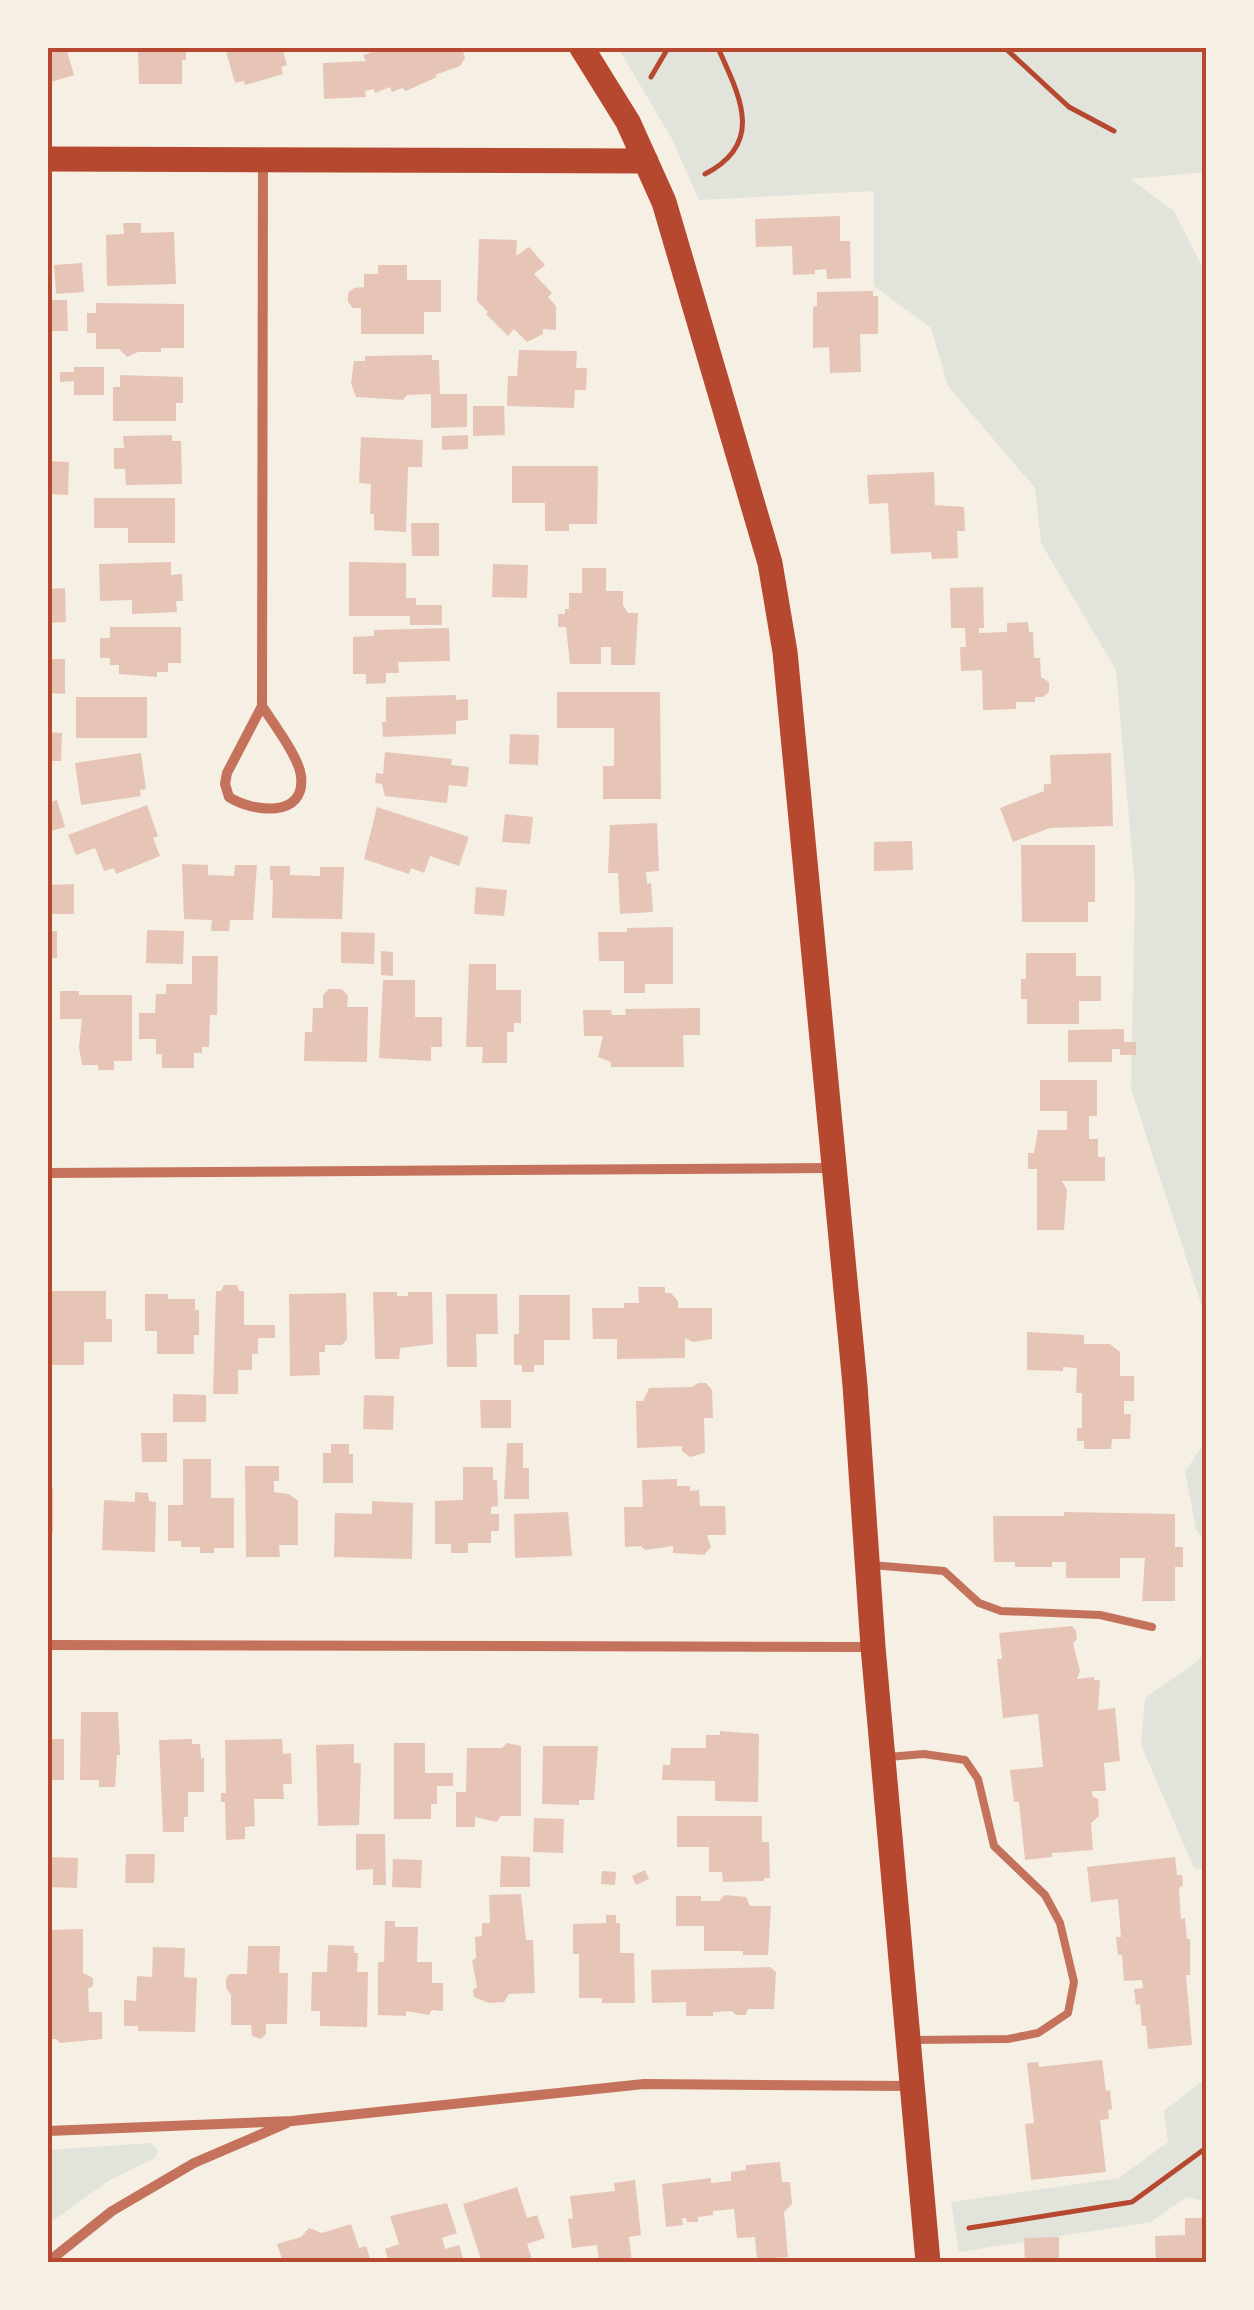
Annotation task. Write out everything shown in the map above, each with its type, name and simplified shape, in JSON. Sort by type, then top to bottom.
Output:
[{"type":"main road","points":[[582,48],[606,84],[664,202],[770,563],[785,652],[855,1385],[866,1564],[928,2262]]},
{"type":"main road","points":[[48,159],[646,161]]},
{"type":"street","points":[[262,706],[302,773],[300,792],[288,806],[261,810],[243,806],[229,797],[225,784],[262,706],[264,157]]},
{"type":"street","points":[[48,1174],[835,1168]]},
{"type":"street","points":[[48,1646],[873,1647]]},
{"type":"street","points":[[48,2130],[292,2121],[644,2084],[912,2086]]},
{"type":"street","points":[[48,2262],[112,2211],[162,2182],[292,2121]]},
{"type":"lane","points":[[866,1564],[944,1571],[979,1603],[1001,1611],[1100,1615],[1152,1626]]},
{"type":"lane","points":[[883,1757],[924,1754],[965,1760],[978,1779],[994,1846],[1045,1896],[1060,1923],[1074,1982],[1068,2012],[1038,2033],[1008,2038],[909,2040]]},
{"type":"path","points":[[651,78],[668,48]]},
{"type":"path","points":[[705,174],[733,153],[743,130],[744,116],[718,48]]},
{"type":"path","points":[[1005,48],[1070,107],[1114,131]]},
{"type":"path","points":[[969,2228],[1132,2202],[1206,2148]]},
{"type":"shaded area","points":[[618,48],[1206,48],[1206,172],[1130,179],[1174,211],[1206,274],[1206,1319],[1131,1089],[1135,888],[1116,670],[1041,543],[1035,488],[948,386],[931,328],[874,286],[874,191],[699,200],[672,139]]},
{"type":"shaded area","points":[[1206,1440],[1206,1544],[1196,1529],[1185,1472]]},
{"type":"shaded area","points":[[1206,1652],[1206,1871],[1194,1868],[1141,1745],[1145,1698]]},
{"type":"shaded area","points":[[1206,2078],[1206,2201],[1186,2197],[1151,2222],[959,2252],[951,2202],[1119,2178],[1168,2142],[1164,2111]]},
{"type":"shaded area","points":[[151,2143],[158,2150],[155,2158],[110,2180],[48,2224],[48,2150]]},
{"type":"building","points":[[48,48],[66,48],[74,75],[48,83]]},
{"type":"building","points":[[138,48],[186,48],[182,84],[139,84]]},
{"type":"building","points":[[225,48],[282,48],[287,65],[281,67],[283,74],[245,85],[244,81],[235,83]]},
{"type":"building","points":[[386,48],[462,48],[465,58],[460,66],[406,91],[402,88],[392,92],[390,87],[375,93],[374,89],[365,91],[366,97],[324,99],[323,63],[366,61],[363,55]]},
{"type":"building","points":[[840,216],[840,241],[850,241],[851,278],[827,279],[826,269],[793,275],[792,246],[756,247],[755,219]]},
{"type":"building","points":[[123,223],[141,223],[141,233],[174,232],[176,284],[107,286],[106,235],[124,234]]},
{"type":"building","points":[[479,239],[517,240],[516,256],[529,247],[545,265],[534,274],[552,293],[548,297],[556,306],[556,330],[543,329],[543,334],[527,342],[514,329],[508,336],[486,314],[477,301]]},
{"type":"building","points":[[82,263],[84,292],[56,294],[54,265]]},
{"type":"building","points":[[378,265],[407,265],[407,280],[441,280],[441,312],[424,312],[424,334],[361,334],[361,308],[353,308],[348,293],[364,287],[364,274],[378,274]]},
{"type":"building","points":[[873,291],[873,296],[878,296],[878,334],[860,334],[861,372],[830,373],[829,347],[813,348],[817,292]]},
{"type":"building","points":[[48,300],[67,300],[68,331],[48,331]]},
{"type":"building","points":[[96,303],[184,304],[184,348],[161,348],[161,352],[138,352],[127,357],[119,349],[96,349],[96,333],[87,333],[87,313],[96,313]]},
{"type":"building","points":[[519,350],[577,351],[576,368],[587,368],[586,390],[575,390],[574,408],[507,406],[508,376],[517,376]]},
{"type":"building","points":[[432,355],[432,360],[439,360],[440,394],[467,394],[467,427],[431,428],[431,394],[407,395],[403,400],[356,397],[351,383],[354,361],[365,361],[365,356]]},
{"type":"building","points":[[74,367],[104,367],[104,395],[74,395],[74,381],[60,382],[60,372],[74,372]]},
{"type":"building","points":[[120,375],[183,377],[183,403],[176,403],[176,421],[113,421],[113,387],[120,387]]},
{"type":"building","points":[[473,406],[504,406],[505,435],[473,436]]},
{"type":"building","points":[[172,435],[172,441],[181,441],[182,484],[126,485],[125,469],[114,469],[114,448],[124,448],[123,436]]},
{"type":"building","points":[[468,435],[468,449],[442,450],[442,436]]},
{"type":"building","points":[[361,437],[423,440],[422,467],[408,467],[406,532],[374,530],[371,484],[359,483]]},
{"type":"building","points":[[48,461],[69,462],[68,495],[48,494]]},
{"type":"building","points":[[512,466],[598,466],[597,524],[569,524],[569,531],[545,531],[545,503],[512,503]]},
{"type":"building","points":[[934,472],[935,505],[964,507],[965,531],[957,531],[958,558],[932,559],[931,552],[891,554],[888,503],[869,504],[867,475]]},
{"type":"building","points":[[94,498],[175,498],[175,543],[128,543],[128,528],[94,528]]},
{"type":"building","points":[[411,523],[439,523],[439,556],[412,556]]},
{"type":"building","points":[[171,562],[171,575],[182,574],[183,601],[176,601],[177,612],[132,614],[132,600],[100,601],[99,564]]},
{"type":"building","points":[[349,562],[406,563],[406,598],[416,598],[416,605],[442,605],[442,625],[410,625],[410,616],[349,616]]},
{"type":"building","points":[[493,564],[528,565],[527,598],[492,597]]},
{"type":"building","points":[[582,568],[606,568],[606,591],[623,591],[623,605],[628,613],[638,613],[635,665],[611,665],[611,647],[601,647],[601,664],[570,664],[566,627],[558,627],[558,614],[569,609],[569,593],[582,593]]},
{"type":"building","points":[[983,587],[984,628],[979,628],[979,633],[1007,632],[1007,623],[1028,622],[1029,632],[1033,632],[1034,658],[1040,658],[1041,677],[1049,682],[1049,692],[1043,697],[1035,697],[1035,702],[1016,702],[1016,709],[983,710],[982,670],[961,671],[960,647],[966,647],[965,628],[951,628],[950,588]]},
{"type":"building","points":[[65,588],[66,622],[48,623],[48,589]]},
{"type":"building","points":[[110,627],[181,627],[181,663],[168,663],[168,672],[157,672],[157,677],[119,674],[119,665],[110,665],[110,658],[100,658],[100,638],[110,638]]},
{"type":"building","points":[[449,628],[450,661],[398,662],[399,673],[386,673],[386,683],[366,684],[366,674],[353,674],[353,637],[374,636],[374,630]]},
{"type":"building","points":[[48,659],[65,659],[65,694],[48,693]]},
{"type":"building","points":[[557,692],[660,692],[661,799],[603,799],[603,766],[614,766],[614,728],[557,728]]},
{"type":"building","points":[[456,695],[456,700],[468,699],[468,720],[456,721],[456,734],[383,737],[386,697]]},
{"type":"building","points":[[76,697],[147,697],[147,738],[76,738]]},
{"type":"building","points":[[48,732],[62,733],[61,761],[48,761]]},
{"type":"building","points":[[510,734],[539,735],[538,765],[509,764]]},
{"type":"building","points":[[385,752],[452,759],[451,765],[469,767],[467,787],[449,785],[447,803],[385,796],[382,784],[375,783],[376,773],[383,774]]},
{"type":"building","points":[[141,753],[146,789],[140,790],[141,796],[81,805],[75,763]]},
{"type":"building","points":[[1111,753],[1113,826],[1050,828],[1013,842],[1000,808],[1044,791],[1044,784],[1051,784],[1050,755]]},
{"type":"building","points":[[57,800],[65,827],[48,832],[48,803]]},
{"type":"building","points":[[147,805],[158,836],[153,838],[160,856],[116,874],[114,868],[104,871],[95,848],[76,855],[68,835]]},
{"type":"building","points":[[377,807],[469,837],[459,866],[430,856],[424,873],[411,868],[409,874],[364,859]]},
{"type":"building","points":[[505,814],[533,817],[530,844],[502,842]]},
{"type":"building","points":[[657,823],[659,871],[646,872],[647,884],[651,883],[653,912],[620,914],[618,873],[608,873],[610,825]]},
{"type":"building","points":[[912,841],[913,870],[874,871],[874,842]]},
{"type":"building","points":[[1021,845],[1095,845],[1095,902],[1088,902],[1088,922],[1022,922]]},
{"type":"building","points":[[182,864],[208,865],[208,875],[234,876],[235,865],[257,865],[253,920],[230,920],[229,931],[211,931],[212,920],[184,919]]},
{"type":"building","points":[[270,866],[290,866],[290,875],[320,876],[320,867],[344,867],[342,919],[272,918]]},
{"type":"building","points":[[74,884],[74,914],[48,914],[48,885]]},
{"type":"building","points":[[476,887],[507,890],[504,916],[474,914]]},
{"type":"building","points":[[673,927],[673,984],[645,984],[645,993],[624,993],[624,961],[599,961],[598,932]]},
{"type":"building","points":[[147,930],[184,931],[183,964],[146,963]]},
{"type":"building","points":[[48,931],[57,931],[57,958],[48,958]]},
{"type":"building","points":[[341,932],[375,933],[374,964],[341,963]]},
{"type":"building","points":[[381,951],[393,952],[393,976],[381,975]]},
{"type":"building","points":[[1026,953],[1076,953],[1076,976],[1101,976],[1101,1001],[1079,1001],[1079,1024],[1027,1024],[1027,999],[1021,999]]},
{"type":"building","points":[[192,956],[218,956],[217,1015],[210,1015],[209,1047],[194,1053],[194,1068],[162,1068],[162,1054],[156,1054],[156,1039],[139,1039],[139,1013],[155,1013],[156,994],[166,994],[166,984],[192,984]]},
{"type":"building","points":[[469,964],[496,964],[496,990],[521,990],[521,1023],[514,1023],[514,1032],[507,1032],[507,1063],[482,1063],[483,1047],[466,1047]]},
{"type":"building","points":[[383,980],[415,980],[415,1017],[442,1017],[442,1047],[431,1047],[431,1061],[379,1058]]},
{"type":"building","points":[[329,989],[342,989],[348,996],[347,1007],[368,1007],[367,1062],[304,1061],[305,1032],[312,1032],[313,1008],[323,1008],[323,995]]},
{"type":"building","points":[[60,991],[132,995],[132,1061],[114,1061],[114,1070],[82,1065],[82,1019],[60,1019]]},
{"type":"building","points":[[700,1008],[700,1035],[683,1035],[684,1067],[611,1067],[611,1062],[598,1057],[603,1036],[584,1036],[583,1010],[611,1010],[612,1015],[626,1015],[625,1009]]},
{"type":"building","points":[[1124,1029],[1124,1042],[1136,1042],[1136,1055],[1120,1055],[1120,1049],[1112,1049],[1112,1062],[1068,1062],[1068,1030]]},
{"type":"building","points":[[1040,1080],[1097,1080],[1097,1116],[1089,1116],[1089,1139],[1098,1139],[1098,1157],[1105,1157],[1105,1181],[1062,1181],[1067,1190],[1064,1230],[1037,1230],[1037,1169],[1028,1169],[1028,1153],[1034,1153],[1038,1130],[1067,1130],[1067,1111],[1040,1111]]},
{"type":"building","points":[[224,1285],[237,1285],[239,1291],[244,1291],[244,1325],[275,1325],[275,1338],[258,1338],[252,1370],[238,1370],[238,1394],[213,1394],[216,1291]]},
{"type":"building","points":[[638,1287],[665,1287],[665,1293],[671,1293],[678,1301],[678,1308],[712,1308],[712,1339],[693,1342],[685,1338],[685,1358],[617,1359],[617,1339],[593,1339],[592,1308],[624,1308],[624,1303],[639,1303]]},
{"type":"building","points":[[50,1291],[106,1291],[106,1319],[112,1319],[112,1342],[84,1342],[84,1365],[50,1365]]},
{"type":"building","points":[[373,1292],[408,1296],[408,1292],[432,1292],[433,1344],[400,1348],[399,1359],[375,1359]]},
{"type":"building","points":[[346,1293],[347,1339],[342,1345],[325,1345],[325,1352],[319,1352],[320,1375],[290,1376],[289,1294]]},
{"type":"building","points":[[145,1294],[195,1299],[199,1335],[194,1335],[194,1354],[157,1354],[157,1331],[145,1331]]},
{"type":"building","points":[[446,1294],[497,1294],[498,1334],[476,1334],[477,1367],[447,1367]]},
{"type":"building","points":[[519,1295],[570,1295],[570,1340],[544,1340],[544,1365],[534,1365],[534,1372],[522,1372],[522,1365],[514,1365]]},
{"type":"building","points":[[1027,1332],[1084,1335],[1084,1344],[1110,1344],[1120,1352],[1120,1376],[1134,1376],[1134,1401],[1124,1401],[1124,1414],[1131,1414],[1130,1439],[1112,1439],[1111,1449],[1084,1449],[1084,1441],[1077,1441],[1077,1428],[1082,1428],[1082,1393],[1076,1393],[1077,1368],[1027,1370]]},
{"type":"building","points":[[706,1383],[712,1390],[713,1418],[704,1418],[705,1453],[690,1457],[682,1446],[637,1448],[636,1401],[643,1401],[649,1388],[692,1387]]},
{"type":"building","points":[[173,1394],[206,1395],[206,1422],[173,1422]]},
{"type":"building","points":[[364,1395],[394,1396],[393,1430],[363,1429]]},
{"type":"building","points":[[480,1400],[511,1400],[511,1428],[481,1428]]},
{"type":"building","points":[[141,1433],[167,1433],[167,1462],[142,1462]]},
{"type":"building","points":[[507,1443],[523,1443],[523,1468],[529,1468],[529,1499],[504,1499]]},
{"type":"building","points":[[331,1444],[349,1444],[353,1483],[323,1483],[323,1453],[331,1453]]},
{"type":"building","points":[[183,1459],[211,1459],[211,1498],[234,1498],[234,1548],[200,1553],[200,1547],[181,1547],[181,1541],[168,1541],[168,1505],[183,1505]]},
{"type":"building","points":[[245,1466],[279,1466],[274,1492],[289,1494],[298,1501],[298,1545],[279,1545],[280,1557],[246,1557]]},
{"type":"building","points":[[463,1467],[493,1467],[498,1506],[491,1507],[491,1514],[499,1514],[499,1531],[491,1531],[491,1543],[468,1543],[468,1553],[451,1553],[451,1544],[435,1544],[435,1501],[463,1500]]},
{"type":"building","points":[[677,1479],[677,1486],[699,1490],[700,1506],[725,1506],[726,1535],[707,1535],[711,1547],[704,1555],[673,1553],[673,1546],[645,1550],[641,1546],[625,1547],[624,1507],[643,1507],[642,1480]]},
{"type":"building","points":[[48,1489],[53,1489],[53,1533],[48,1533]]},
{"type":"building","points":[[135,1492],[148,1493],[149,1501],[156,1502],[155,1552],[102,1550],[104,1500],[135,1502]]},
{"type":"building","points":[[372,1501],[413,1503],[412,1559],[334,1557],[335,1513],[372,1514]]},
{"type":"building","points":[[568,1512],[572,1556],[515,1558],[514,1514]]},
{"type":"building","points":[[1064,1512],[1175,1514],[1175,1547],[1183,1547],[1183,1567],[1175,1567],[1175,1601],[1142,1601],[1145,1558],[1120,1558],[1120,1578],[1066,1578],[1066,1562],[1052,1562],[1052,1567],[1015,1567],[1015,1562],[994,1562],[993,1516],[1064,1516]]},
{"type":"building","points":[[1072,1626],[1077,1639],[1073,1643],[1080,1671],[1077,1679],[1100,1680],[1098,1710],[1115,1708],[1120,1761],[1104,1763],[1106,1791],[1092,1791],[1098,1799],[1099,1816],[1091,1823],[1093,1850],[1025,1860],[1019,1802],[1014,1802],[1010,1770],[1043,1767],[1038,1714],[1003,1718],[997,1659],[1002,1659],[999,1633]]},
{"type":"building","points":[[81,1712],[118,1712],[120,1755],[115,1787],[99,1787],[99,1780],[80,1780]]},
{"type":"building","points":[[720,1731],[759,1734],[758,1802],[715,1801],[715,1781],[662,1780],[663,1765],[670,1765],[671,1748],[706,1748],[706,1735],[720,1735]]},
{"type":"building","points":[[48,1739],[64,1739],[64,1780],[48,1780]]},
{"type":"building","points":[[192,1739],[192,1744],[200,1744],[204,1758],[204,1792],[188,1792],[184,1832],[163,1832],[159,1740]]},
{"type":"building","points":[[282,1739],[283,1754],[291,1753],[292,1784],[283,1784],[284,1799],[254,1799],[255,1826],[245,1827],[245,1839],[226,1840],[225,1802],[221,1802],[221,1793],[226,1793],[225,1740]]},
{"type":"building","points":[[394,1743],[425,1743],[425,1773],[453,1773],[453,1786],[437,1786],[437,1804],[431,1804],[431,1819],[394,1819]]},
{"type":"building","points":[[507,1743],[521,1746],[521,1816],[501,1816],[497,1822],[475,1817],[475,1827],[456,1827],[456,1792],[466,1792],[467,1748],[502,1748]]},
{"type":"building","points":[[354,1744],[354,1763],[361,1763],[359,1825],[318,1826],[316,1745]]},
{"type":"building","points":[[543,1746],[598,1746],[594,1800],[579,1800],[579,1805],[542,1804]]},
{"type":"building","points":[[677,1816],[762,1816],[762,1842],[769,1842],[770,1878],[723,1882],[722,1872],[709,1872],[709,1847],[677,1847]]},
{"type":"building","points":[[534,1818],[564,1819],[563,1853],[533,1852]]},
{"type":"building","points":[[356,1834],[385,1834],[386,1885],[373,1885],[373,1869],[356,1870]]},
{"type":"building","points":[[126,1854],[155,1854],[154,1883],[125,1883]]},
{"type":"building","points":[[501,1856],[530,1857],[530,1887],[500,1887]]},
{"type":"building","points":[[48,1857],[78,1858],[77,1888],[48,1887]]},
{"type":"building","points":[[1175,1857],[1177,1875],[1182,1875],[1183,1885],[1179,1888],[1181,1919],[1185,1918],[1190,1939],[1190,1975],[1186,1975],[1192,2045],[1148,2049],[1146,2026],[1142,2026],[1134,1989],[1143,1988],[1142,1980],[1124,1981],[1122,1955],[1118,1955],[1118,1899],[1091,1902],[1087,1867]]},
{"type":"building","points":[[393,1859],[422,1860],[421,1888],[392,1887]]},
{"type":"building","points":[[645,1870],[649,1879],[636,1885],[632,1876]]},
{"type":"building","points":[[602,1871],[616,1872],[615,1885],[601,1884]]},
{"type":"building","points":[[521,1894],[526,1940],[533,1940],[535,1993],[509,1994],[504,2002],[489,2003],[474,1997],[475,1937],[482,1936],[482,1923],[490,1923],[489,1895]]},
{"type":"building","points":[[725,1895],[746,1897],[750,1906],[771,1906],[768,1955],[704,1951],[704,1926],[676,1926],[676,1896],[719,1901]]},
{"type":"building","points":[[606,1915],[616,1915],[616,1923],[620,1923],[620,1953],[634,1953],[635,2003],[579,1998],[579,1954],[573,1954],[573,1924],[606,1923]]},
{"type":"building","points":[[385,1921],[395,1921],[395,1927],[418,1927],[417,1962],[432,1962],[432,1983],[443,1983],[443,2011],[432,2010],[429,2015],[406,2011],[406,2016],[378,2015],[378,1962],[384,1962]]},
{"type":"building","points":[[83,1929],[83,1973],[93,1978],[93,1986],[88,1989],[89,2012],[102,2012],[102,2039],[60,2043],[48,2039],[49,1930]]},
{"type":"building","points":[[328,1945],[354,1946],[354,1953],[358,1953],[357,1972],[368,1972],[367,2027],[320,2026],[320,2011],[311,2011],[312,1972],[327,1972]]},
{"type":"building","points":[[248,1946],[280,1946],[279,1973],[288,1973],[287,2024],[266,2024],[266,2034],[261,2039],[252,2036],[251,2025],[231,2025],[231,1995],[226,1978],[230,1974],[247,1974]]},
{"type":"building","points":[[153,1947],[185,1948],[184,1977],[197,1978],[195,2032],[138,2031],[138,2026],[124,2026],[124,2000],[136,2001],[137,1976],[152,1977]]},
{"type":"building","points":[[770,1967],[776,1972],[774,2009],[748,2009],[746,2015],[732,2011],[686,2016],[686,2002],[652,2003],[651,1970]]},
{"type":"building","points":[[1102,2060],[1112,2109],[1108,2110],[1109,2119],[1100,2120],[1106,2172],[1031,2180],[1025,2124],[1034,2123],[1027,2063],[1038,2062],[1039,2067]]},
{"type":"building","points":[[780,2162],[782,2182],[790,2182],[792,2204],[784,2212],[788,2257],[757,2259],[755,2237],[737,2238],[734,2209],[713,2211],[713,2215],[698,2217],[698,2222],[682,2218],[683,2225],[666,2227],[662,2184],[711,2178],[711,2183],[731,2181],[731,2172],[746,2170],[746,2165]]},
{"type":"building","points":[[635,2180],[641,2235],[629,2237],[632,2262],[599,2262],[597,2245],[572,2248],[570,2196],[615,2191],[614,2183]]},
{"type":"building","points":[[517,2187],[527,2218],[537,2215],[545,2238],[527,2244],[533,2262],[482,2262],[463,2204]]},
{"type":"building","points":[[447,2203],[457,2233],[442,2238],[445,2249],[459,2245],[464,2262],[389,2262],[385,2249],[399,2244],[390,2216]]},
{"type":"building","points":[[1185,2218],[1206,2218],[1206,2262],[1156,2262],[1155,2236],[1185,2235]]},
{"type":"building","points":[[351,2224],[359,2248],[366,2246],[371,2262],[283,2262],[277,2244],[301,2237],[309,2228],[322,2233]]},
{"type":"building","points":[[1059,2237],[1059,2262],[1025,2262],[1024,2238]]}]
